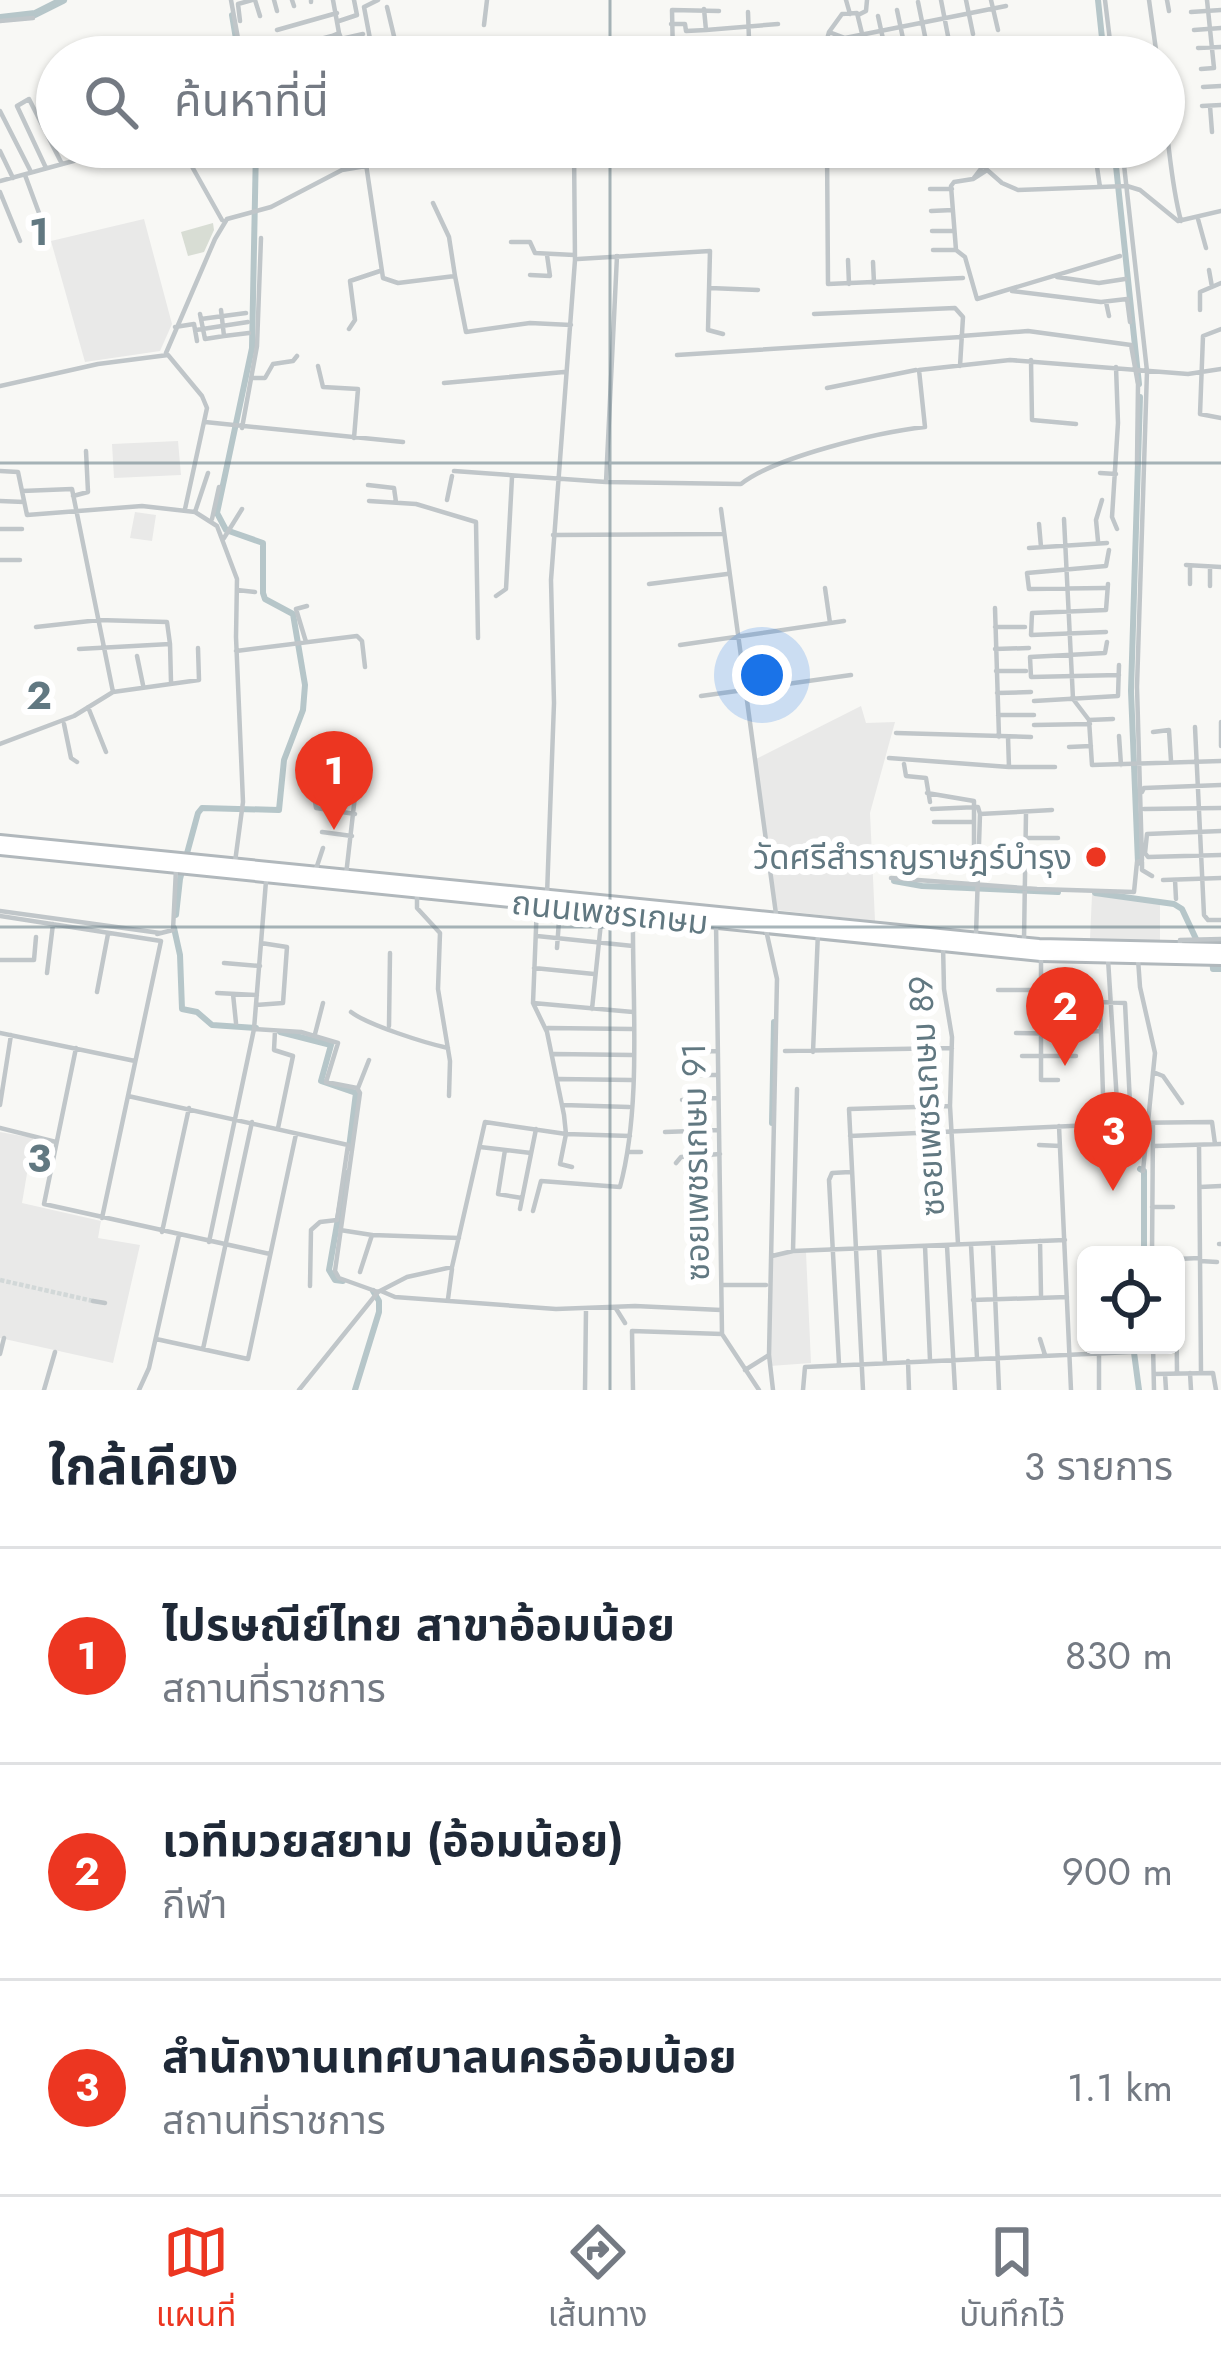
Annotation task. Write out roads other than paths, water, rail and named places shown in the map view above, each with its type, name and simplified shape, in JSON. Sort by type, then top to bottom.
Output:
[{"type":"main road","name":"ถนนเพชรเกษม","points":[[0,845],[560,907],[1041,955],[1068,952]]},
{"type":"main road","name":"ถนนเพชรเกษม","points":[[182,865],[235,864],[1024,943],[1068,952],[1130,956],[1215,951]]},
{"type":"main road","name":"ถนนเพชรเกษม","points":[[1130,956],[1184,945],[1215,951]]},
{"type":"street","points":[[231,0],[235,36]]},
{"type":"street","points":[[240,21],[238,4],[254,0],[260,16]]},
{"type":"street","points":[[274,0],[277,11]]},
{"type":"street","points":[[333,0],[337,36]]},
{"type":"street","points":[[277,30],[357,15],[354,0]]},
{"type":"street","points":[[484,25],[487,0]]},
{"type":"street","points":[[846,0],[850,14]]},
{"type":"street","points":[[828,36],[838,16],[866,11],[867,0]]},
{"type":"street","points":[[941,0],[949,36]]},
{"type":"street","points":[[966,0],[973,34]]},
{"type":"street","points":[[992,0],[998,30]]},
{"type":"street","points":[[1106,0],[1110,36]]},
{"type":"street","points":[[1149,0],[1154,36]]},
{"type":"street","points":[[1167,0],[1169,11]]},
{"type":"street","points":[[1201,69],[1218,67],[1207,0]]},
{"type":"street","points":[[369,36],[364,7],[374,1]]},
{"type":"street","points":[[918,2],[925,36]]},
{"type":"street","points":[[856,36],[1006,7]]},
{"type":"street","points":[[387,8],[394,36]]},
{"type":"street","points":[[704,9],[706,30]]},
{"type":"street","points":[[672,36],[672,10],[719,11]]},
{"type":"street","points":[[897,10],[901,36]]},
{"type":"street","points":[[1191,12],[1221,10]]},
{"type":"street","points":[[748,12],[749,36]]},
{"type":"street","points":[[858,15],[862,35]]},
{"type":"street","points":[[878,16],[882,36]]},
{"type":"street","points":[[0,21],[33,18]]},
{"type":"street","points":[[671,24],[686,24],[686,31],[778,25]]},
{"type":"street","points":[[1194,30],[1221,28]]},
{"type":"street","points":[[829,32],[840,36]]},
{"type":"street","points":[[350,36],[363,34]]},
{"type":"street","points":[[1198,48],[1221,46]]},
{"type":"street","points":[[1203,87],[1221,86]]},
{"type":"street","points":[[36,113],[29,99],[17,106],[36,147]]},
{"type":"street","points":[[1212,132],[1206,106],[1221,105]]},
{"type":"street","points":[[0,108],[46,232]]},
{"type":"street","points":[[0,151],[13,178]]},
{"type":"street","points":[[0,172],[2,181],[46,168]]},
{"type":"street","points":[[193,168],[223,223]]},
{"type":"street","points":[[166,353],[223,223],[271,208],[350,168]]},
{"type":"street","points":[[366,168],[383,278],[398,283],[455,276]]},
{"type":"street","points":[[548,895],[554,721],[550,594],[575,258],[574,168]]},
{"type":"street","points":[[827,168],[826,282],[963,278]]},
{"type":"street","points":[[956,250],[954,182],[973,179],[985,168],[1018,190],[1123,186],[1140,190],[1168,216],[1181,221],[1221,211]]},
{"type":"street","points":[[1100,188],[1097,170],[1105,168]]},
{"type":"street","points":[[1123,168],[1142,370],[1136,765],[1140,862],[1142,870],[1152,876]]},
{"type":"street","points":[[1169,168],[1181,221]]},
{"type":"street","points":[[930,189],[952,188]]},
{"type":"street","points":[[0,192],[20,241]]},
{"type":"street","points":[[433,202],[449,237],[466,332],[530,323],[571,326]]},
{"type":"street","points":[[931,211],[953,210]]},
{"type":"street","points":[[1198,218],[1206,248]]},
{"type":"street","points":[[932,230],[954,231]]},
{"type":"street","points":[[239,427],[257,346],[261,238]]},
{"type":"street","points":[[511,242],[530,242],[533,253],[575,258],[710,251],[708,330],[723,334]]},
{"type":"street","points":[[933,250],[956,250],[965,257],[977,299],[1120,256]]},
{"type":"street","points":[[530,275],[550,276],[547,254]]},
{"type":"street","points":[[606,482],[617,256]]},
{"type":"street","points":[[848,260],[849,284]]},
{"type":"street","points":[[873,262],[874,283]]},
{"type":"street","points":[[349,329],[355,320],[350,281],[380,271]]},
{"type":"street","points":[[1209,271],[1212,287]]},
{"type":"street","points":[[1052,277],[1099,283],[1125,279]]},
{"type":"street","points":[[1099,283],[1108,316]]},
{"type":"street","points":[[1200,310],[1200,292],[1221,283]]},
{"type":"street","points":[[710,289],[758,290]]},
{"type":"street","points":[[1006,290],[1104,302],[1127,299],[1130,322]]},
{"type":"street","points":[[814,314],[950,307],[962,313],[960,366]]},
{"type":"street","points":[[221,313],[224,337]]},
{"type":"street","points":[[197,340],[201,316],[246,313]]},
{"type":"street","points":[[199,330],[248,322]]},
{"type":"street","points":[[176,326],[193,324],[206,339],[249,333]]},
{"type":"street","points":[[1221,329],[1203,336],[1200,374],[1200,414],[1221,418]]},
{"type":"street","points":[[677,355],[1028,331],[1126,344],[1142,370],[1137,464]]},
{"type":"street","points":[[0,386],[166,353]]},
{"type":"street","points":[[166,353],[207,408],[185,510]]},
{"type":"street","points":[[250,378],[265,378],[273,364],[297,356]]},
{"type":"street","points":[[827,388],[919,370],[1031,360],[1200,374],[1221,369]]},
{"type":"street","points":[[1031,360],[1032,420],[1076,424]]},
{"type":"street","points":[[318,366],[323,387],[359,391],[354,438]]},
{"type":"street","points":[[1116,367],[1112,517],[1117,529]]},
{"type":"street","points":[[446,505],[453,473],[741,484],[756,472],[857,436],[925,427],[919,370]]},
{"type":"street","points":[[444,383],[565,372]]},
{"type":"street","points":[[205,422],[403,442]]},
{"type":"street","points":[[74,496],[88,492],[86,451]]},
{"type":"street","points":[[0,471],[18,472],[26,515],[142,506],[185,510],[212,519],[227,534],[237,572],[242,810],[235,864]]},
{"type":"street","points":[[1100,472],[1116,474]]},
{"type":"street","points":[[195,512],[208,473]]},
{"type":"street","points":[[496,596],[506,589],[512,474]]},
{"type":"street","points":[[368,485],[394,488],[403,503]]},
{"type":"street","points":[[212,519],[219,487]]},
{"type":"street","points":[[22,491],[72,489],[113,692]]},
{"type":"street","points":[[1102,500],[1096,520],[1106,566],[1028,571],[1027,585],[1029,590],[1108,586],[1106,610],[1032,613],[1030,635],[1106,632]]},
{"type":"street","points":[[0,501],[24,502]]},
{"type":"street","points":[[369,501],[446,505],[477,523],[478,638]]},
{"type":"street","points":[[227,534],[242,509]]},
{"type":"street","points":[[721,509],[777,918]]},
{"type":"street","points":[[1064,519],[1072,699],[1090,722],[1092,765],[1221,761]]},
{"type":"street","points":[[1039,524],[1041,547]]},
{"type":"street","points":[[0,529],[22,529]]},
{"type":"street","points":[[554,535],[724,534]]},
{"type":"street","points":[[1029,548],[1105,546]]},
{"type":"street","points":[[0,560],[20,560]]},
{"type":"street","points":[[1190,584],[1188,566],[1221,566]]},
{"type":"street","points":[[1210,566],[1210,586]]},
{"type":"street","points":[[649,584],[729,574]]},
{"type":"street","points":[[825,588],[830,623]]},
{"type":"street","points":[[237,590],[255,592]]},
{"type":"street","points":[[302,642],[296,613],[307,606]]},
{"type":"street","points":[[995,608],[999,737]]},
{"type":"street","points":[[36,627],[99,620],[167,622],[171,682]]},
{"type":"street","points":[[680,645],[844,621]]},
{"type":"street","points":[[995,627],[1025,627]]},
{"type":"street","points":[[236,651],[360,637],[365,667]]},
{"type":"street","points":[[1107,642],[1106,653],[1030,657],[1030,674],[1032,678],[1119,675]]},
{"type":"street","points":[[79,649],[170,644]]},
{"type":"street","points":[[0,744],[63,721],[113,692],[199,680],[198,648]]},
{"type":"street","points":[[995,649],[1029,648]]},
{"type":"street","points":[[137,656],[143,685]]},
{"type":"street","points":[[997,693],[1072,699],[1118,696],[1119,665]]},
{"type":"street","points":[[996,671],[1026,670]]},
{"type":"street","points":[[701,695],[851,675]]},
{"type":"street","points":[[88,706],[106,752]]},
{"type":"street","points":[[998,715],[1034,715]]},
{"type":"street","points":[[1034,725],[1113,719]]},
{"type":"street","points":[[63,721],[71,758],[77,762]]},
{"type":"street","points":[[1221,722],[1221,746]]},
{"type":"street","points":[[1195,727],[1205,918],[1221,920]]},
{"type":"street","points":[[1153,732],[1169,730],[1171,764]]},
{"type":"street","points":[[896,733],[1031,737]]},
{"type":"street","points":[[1120,736],[1121,765]]},
{"type":"street","points":[[67,740],[80,737]]},
{"type":"street","points":[[1008,737],[1009,767]]},
{"type":"street","points":[[1069,747],[1091,746]]},
{"type":"street","points":[[889,758],[1055,767]]},
{"type":"street","points":[[346,875],[359,761]]},
{"type":"street","points":[[904,764],[906,776],[926,778],[931,805],[980,808],[976,938]]},
{"type":"street","points":[[1221,785],[1142,790],[1145,811],[1221,808]]},
{"type":"street","points":[[927,794],[971,799],[974,856]]},
{"type":"street","points":[[314,795],[316,808],[355,814]]},
{"type":"street","points":[[980,814],[1052,810]]},
{"type":"street","points":[[1024,943],[1026,813]]},
{"type":"street","points":[[934,822],[974,822]]},
{"type":"street","points":[[1221,831],[1147,834],[1145,853],[1148,857],[1221,855]]},
{"type":"street","points":[[322,832],[352,836]]},
{"type":"street","points":[[1025,838],[1058,838]]},
{"type":"street","points":[[315,872],[323,848]]},
{"type":"street","points":[[891,878],[1024,890],[1132,893],[1140,862]]},
{"type":"street","points":[[2,915],[109,932],[171,933],[182,865]]},
{"type":"street","points":[[209,1242],[254,1028],[266,877]]},
{"type":"street","points":[[1163,880],[1221,878]]},
{"type":"street","points":[[1174,880],[1176,899]]},
{"type":"street","points":[[417,892],[417,908],[440,933],[438,988],[448,1048],[448,1096]]},
{"type":"street","points":[[537,904],[533,1003],[545,1028],[562,1105],[566,1134],[560,1163],[572,1168]]},
{"type":"street","points":[[557,948],[560,907]]},
{"type":"street","points":[[592,1009],[602,910]]},
{"type":"street","points":[[533,1211],[541,1180],[620,1187],[630,1136],[633,914]]},
{"type":"street","points":[[2,915],[156,935]]},
{"type":"street","points":[[1,925],[2,915]]},
{"type":"street","name":"ซอยเพชรเกษม 91","points":[[716,922],[722,1334]]},
{"type":"street","points":[[46,973],[53,924]]},
{"type":"street","points":[[765,927],[777,979],[769,1355],[773,1390]]},
{"type":"street","points":[[97,992],[109,932]]},
{"type":"street","points":[[813,1052],[818,932]]},
{"type":"street","points":[[102,1218],[161,943],[156,935]]},
{"type":"street","points":[[535,936],[633,946]]},
{"type":"street","points":[[0,960],[33,961],[36,938]]},
{"type":"street","points":[[256,1005],[284,1004],[287,947],[261,943]]},
{"type":"street","name":"ซอยเพชรเกษม 89","points":[[943,945],[952,1048],[950,1106],[958,1244]]},
{"type":"street","points":[[389,1028],[390,953]]},
{"type":"street","points":[[1108,954],[1118,1122]]},
{"type":"street","points":[[1041,955],[1041,1080],[1058,1080]]},
{"type":"street","points":[[1130,956],[1153,1042],[1143,1171]]},
{"type":"street","points":[[224,963],[260,966]]},
{"type":"street","points":[[534,968],[595,974]]},
{"type":"street","points":[[998,989],[1076,990]]},
{"type":"street","points":[[217,992],[257,995]]},
{"type":"street","points":[[233,994],[236,1023]]},
{"type":"street","points":[[1104,1125],[1097,1003],[1110,1002],[1125,1003],[1132,1124]]},
{"type":"street","points":[[315,1034],[323,1003]]},
{"type":"street","points":[[533,1003],[633,1012]]},
{"type":"street","points":[[1041,1011],[1075,1012]]},
{"type":"street","points":[[351,1012],[414,1042],[448,1048]]},
{"type":"street","points":[[254,1028],[315,1034],[338,1043],[327,1083],[358,1088]]},
{"type":"street","points":[[545,1028],[632,1029]]},
{"type":"street","points":[[275,1030],[274,1050],[293,1055],[278,1128]]},
{"type":"street","points":[[1016,1033],[1099,1031]]},
{"type":"street","points":[[0,1033],[136,1061]]},
{"type":"street","points":[[0,1105],[11,1036]]},
{"type":"street","points":[[76,1048],[44,1204],[270,1254]]},
{"type":"street","points":[[785,1052],[952,1048]]},
{"type":"street","points":[[689,1052],[718,1051]]},
{"type":"street","points":[[552,1054],[632,1055]]},
{"type":"street","points":[[1022,1056],[1076,1056]]},
{"type":"street","points":[[368,1060],[358,1088],[352,1167],[334,1265],[338,1277],[395,1297],[586,1309],[721,1310]]},
{"type":"street","points":[[1141,1068],[1163,1076],[1182,1103]]},
{"type":"street","points":[[688,1076],[718,1075]]},
{"type":"street","points":[[557,1079],[631,1080]]},
{"type":"street","points":[[793,1252],[797,1089]]},
{"type":"street","points":[[128,1096],[350,1147],[337,1220],[320,1222],[311,1230],[310,1286]]},
{"type":"street","points":[[682,1100],[718,1098]]},
{"type":"street","points":[[562,1105],[629,1106]]},
{"type":"street","points":[[862,1390],[850,1108],[950,1106]]},
{"type":"street","points":[[162,1232],[189,1108]]},
{"type":"street","points":[[448,1299],[487,1121],[566,1134],[630,1136]]},
{"type":"street","points":[[202,1349],[252,1122]]},
{"type":"street","points":[[850,1136],[1118,1122],[1212,1122],[1218,1144],[1152,1146]]},
{"type":"street","points":[[1149,1123],[1152,1246]]},
{"type":"street","points":[[1059,1126],[1071,1390]]},
{"type":"street","points":[[0,1127],[56,1142]]},
{"type":"street","points":[[520,1209],[536,1129]]},
{"type":"street","points":[[665,1132],[719,1130]]},
{"type":"street","points":[[156,1339],[248,1359],[297,1132]]},
{"type":"street","points":[[1039,1144],[1060,1146]]},
{"type":"street","points":[[1199,1145],[1201,1373]]},
{"type":"street","points":[[480,1147],[531,1153]]},
{"type":"street","points":[[506,1150],[498,1194],[522,1198]]},
{"type":"street","points":[[629,1152],[641,1152]]},
{"type":"street","points":[[676,1163],[682,1157],[720,1154]]},
{"type":"street","points":[[839,1364],[829,1175],[852,1171]]},
{"type":"street","points":[[1200,1187],[1221,1186]]},
{"type":"street","points":[[1152,1207],[1173,1207]]},
{"type":"street","points":[[340,1230],[459,1238]]},
{"type":"street","points":[[139,1390],[156,1339],[179,1235]]},
{"type":"street","points":[[360,1272],[372,1235]]},
{"type":"street","points":[[772,1256],[1065,1240]]},
{"type":"street","points":[[1040,1241],[1041,1298]]},
{"type":"street","points":[[993,1244],[999,1390]]},
{"type":"street","points":[[947,1245],[956,1390]]},
{"type":"street","points":[[970,1245],[977,1358]]},
{"type":"street","points":[[925,1246],[930,1360]]},
{"type":"street","points":[[879,1248],[885,1362]]},
{"type":"street","points":[[1185,1259],[1217,1262]]},
{"type":"street","points":[[299,1390],[377,1293],[413,1275],[452,1267]]},
{"type":"street","points":[[721,1285],[766,1285]]},
{"type":"street","points":[[973,1300],[1067,1297]]},
{"type":"street","points":[[94,1300],[105,1303]]},
{"type":"street","points":[[615,1307],[625,1323]]},
{"type":"street","points":[[585,1390],[586,1309]]},
{"type":"street","points":[[633,1390],[632,1331],[722,1334],[759,1390]]},
{"type":"street","points":[[0,1354],[4,1338]]},
{"type":"street","points":[[1040,1339],[1045,1354]]},
{"type":"street","points":[[44,1390],[55,1352]]},
{"type":"street","points":[[803,1390],[804,1367],[1077,1353]]},
{"type":"street","points":[[1099,1354],[1099,1390]]},
{"type":"street","points":[[1153,1354],[1154,1390]]},
{"type":"street","points":[[1177,1354],[1177,1373]]},
{"type":"street","points":[[745,1370],[769,1355]]},
{"type":"street","points":[[908,1361],[909,1390]]},
{"type":"street","points":[[1190,1373],[1191,1390]]},
{"type":"street","points":[[1154,1374],[1214,1373],[1216,1390]]},
{"type":"street","points":[[1165,1374],[1166,1390]]},
{"type":"waterway","points":[[0,18],[35,14],[63,0]]},
{"type":"waterway","points":[[1098,0],[1102,36]]},
{"type":"waterway","points":[[232,15],[236,36]]},
{"type":"waterway","points":[[176,915],[180,879],[198,813],[202,808],[279,810],[284,760],[303,710],[305,685],[293,614],[265,599],[263,543],[226,530],[217,513],[252,348],[256,168]]},
{"type":"waterway","points":[[1116,168],[1139,384]]},
{"type":"waterway","points":[[1138,863],[1131,691],[1140,397]]},
{"type":"waterway","points":[[894,881],[1058,892]]},
{"type":"waterway","points":[[1095,893],[1174,904],[1182,909],[1197,941]]},
{"type":"waterway","points":[[174,928],[182,1009],[197,1012],[212,1025],[256,1028]]},
{"type":"waterway","points":[[1212,957],[1213,969],[1221,969]]},
{"type":"waterway","points":[[772,1123],[774,1022]]},
{"type":"waterway","points":[[280,1032],[331,1045],[321,1081],[356,1093],[349,1148]]},
{"type":"waterway","points":[[1140,1169],[1144,1171],[1144,1246]]},
{"type":"waterway","points":[[343,1281],[335,1280],[329,1270],[346,1173]]},
{"type":"waterway","points":[[355,1390],[379,1312],[373,1291]]},
{"type":"waterway","points":[[1134,1354],[1139,1390]]},
{"type":"tunnel","points":[[0,1280],[93,1301]]},
{"type":"place","name":"ไปรษณีย์ไทย สาขาอ้อมน้อย","points":[[334,830]]},
{"type":"place","name":"วัดศรีสําราญราษฎร์บํารุง","points":[[1096,857]]},
{"type":"place","name":"เวทีมวยสยาม (อ้อมน้อย)","points":[[1065,1066]]},
{"type":"place","name":"สำนักงานเทศบาลนครอ้อมน้อย","points":[[1113,1191]]}]
